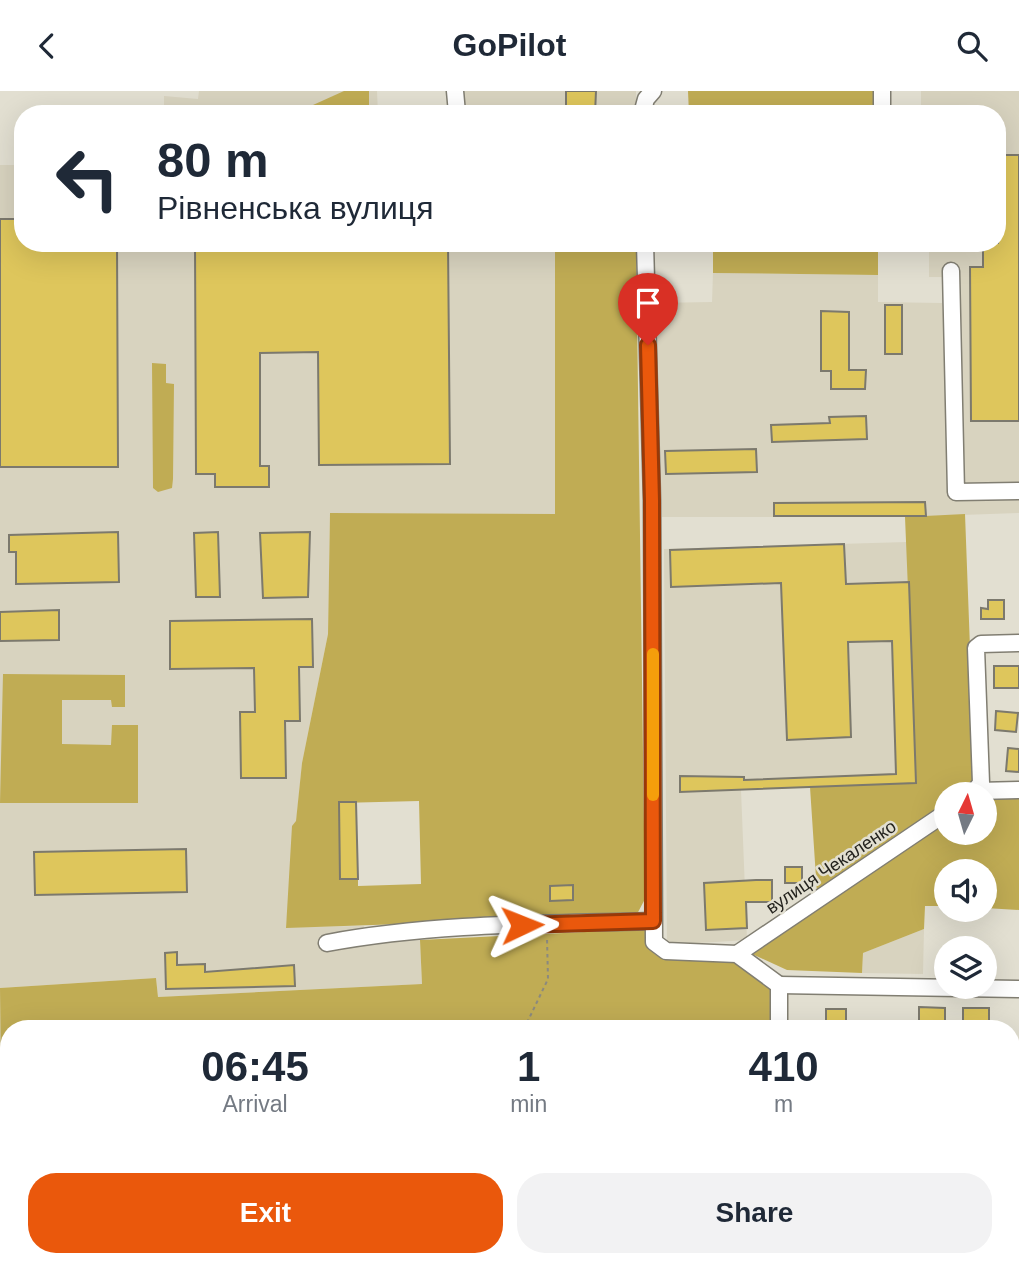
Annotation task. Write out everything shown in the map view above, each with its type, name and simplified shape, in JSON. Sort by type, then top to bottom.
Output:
[{"type":"street","points":[[646,252],[653,514],[654,941],[659,948],[737,954],[779,985],[1019,989]]},
{"type":"street","points":[[951,271],[956,492],[1019,491]]},
{"type":"street","points":[[981,782],[976,648],[981,644],[1019,643]]},
{"type":"street","points":[[998,791],[1019,790]]},
{"type":"street","name":"вулиця Чекаленко","points":[[737,954],[934,821]]},
{"type":"street","points":[[327,943],[375,934],[446,927],[653,921]]},
{"type":"street","points":[[779,985],[779,1020]]},
{"type":"path","points":[[528,1020],[548,979],[547,924]]},
{"type":"shaded area","points":[[199,91],[377,91],[378,105],[164,105],[164,96],[198,99]]},
{"type":"shaded area","points":[[344,91],[369,91],[369,105],[313,105]]},
{"type":"shaded area","points":[[461,91],[636,91],[636,105],[462,105]]},
{"type":"shaded area","points":[[688,91],[879,91],[879,105],[689,105]]},
{"type":"shaded area","points":[[921,91],[1019,91],[1019,513],[905,517],[662,517],[655,303],[712,302],[713,273],[878,275],[878,302],[942,303],[943,277],[929,277],[929,252],[1006,252],[1006,105],[921,105]]},
{"type":"shaded area","points":[[0,165],[14,165],[14,252],[555,252],[555,514],[330,513],[328,634],[302,763],[286,927],[364,926],[365,944],[420,940],[422,984],[158,997],[156,978],[0,988]]},
{"type":"shaded area","points":[[555,252],[636,252],[645,899],[636,916],[286,928],[292,826],[296,821],[302,763],[328,634],[330,513],[555,514]],"holes":[[[419,801],[421,884],[358,886],[358,879],[340,879],[339,803]]]},
{"type":"shaded area","points":[[713,252],[878,252],[878,275],[713,273]]},
{"type":"shaded area","points":[[152,363],[166,364],[166,383],[174,384],[172,488],[158,492],[153,488]]},
{"type":"shaded area","points":[[965,514],[975,782],[934,782],[934,814],[817,893],[810,787],[916,783],[905,517]]},
{"type":"shaded area","points":[[907,542],[916,783],[741,790],[747,940],[667,945],[664,549]]},
{"type":"shaded area","points":[[3,674],[125,675],[125,707],[112,707],[111,700],[62,700],[62,744],[111,745],[112,725],[138,725],[138,803],[0,803]]},
{"type":"shaded area","points":[[1019,795],[1019,910],[997,909],[997,859],[934,859],[934,906],[925,906],[924,929],[863,953],[862,973],[787,970],[752,954],[934,831],[934,845],[998,845],[998,796]]},
{"type":"shaded area","points":[[645,929],[649,948],[664,959],[735,962],[771,983],[774,996],[772,1020],[0,1020],[0,988],[156,978],[158,997],[422,984],[420,940]]},
{"type":"shaded area","points":[[924,929],[923,974],[862,973],[863,953]]},
{"type":"building","points":[[566,91],[596,91],[595,105],[566,105]]},
{"type":"building","points":[[1006,155],[1019,155],[1019,421],[971,421],[970,267],[983,267],[983,252],[1006,252]]},
{"type":"building","points":[[0,219],[14,219],[14,252],[117,252],[118,467],[0,467]]},
{"type":"building","points":[[195,252],[448,252],[450,464],[319,465],[318,352],[260,353],[260,466],[269,466],[269,487],[215,487],[215,474],[196,474]]},
{"type":"building","points":[[885,305],[902,305],[902,354],[885,354]]},
{"type":"building","points":[[821,311],[849,312],[849,370],[866,370],[865,389],[831,389],[831,371],[821,371]]},
{"type":"building","points":[[866,416],[867,439],[772,442],[771,425],[830,423],[829,417]]},
{"type":"building","points":[[756,449],[757,472],[666,474],[665,451]]},
{"type":"building","points":[[925,502],[926,516],[774,516],[774,503]]},
{"type":"building","points":[[118,532],[119,582],[16,584],[16,552],[9,552],[9,535]]},
{"type":"building","points":[[218,532],[220,597],[196,597],[194,533]]},
{"type":"building","points":[[310,532],[308,597],[263,598],[260,533]]},
{"type":"building","points":[[844,544],[846,584],[909,582],[916,783],[680,792],[680,776],[744,777],[744,780],[896,774],[892,641],[848,642],[851,737],[787,740],[781,583],[671,587],[670,550]]},
{"type":"building","points":[[988,600],[1004,600],[1004,619],[981,619],[981,608],[988,609]]},
{"type":"building","points":[[59,610],[59,640],[0,641],[0,612]]},
{"type":"building","points":[[312,619],[313,667],[299,667],[300,721],[285,721],[286,778],[241,778],[240,712],[255,712],[254,668],[170,669],[170,621]]},
{"type":"building","points":[[994,666],[1019,666],[1019,688],[994,688]]},
{"type":"building","points":[[996,711],[1018,713],[1016,732],[995,730]]},
{"type":"building","points":[[1008,748],[1019,749],[1019,772],[1006,771]]},
{"type":"building","points":[[339,802],[356,802],[358,879],[340,879]]},
{"type":"building","points":[[186,849],[187,892],[35,895],[34,852]]},
{"type":"building","points":[[785,867],[802,867],[802,883],[785,883]]},
{"type":"building","points":[[772,880],[772,902],[746,902],[747,928],[706,930],[704,883]]},
{"type":"building","points":[[573,885],[573,900],[550,901],[550,886]]},
{"type":"building","points":[[177,952],[177,965],[205,964],[205,972],[294,965],[295,986],[166,989],[165,953]]},
{"type":"building","points":[[919,1007],[945,1008],[945,1020],[919,1020]]},
{"type":"building","points":[[963,1008],[989,1008],[989,1020],[963,1020]]},
{"type":"building","points":[[826,1009],[846,1009],[846,1020],[826,1020]]},
{"type":"slow traffic","points":[[653,654],[653,795]]},
{"type":"route","points":[[522,925],[653,921],[652,501],[648,345]]}]
